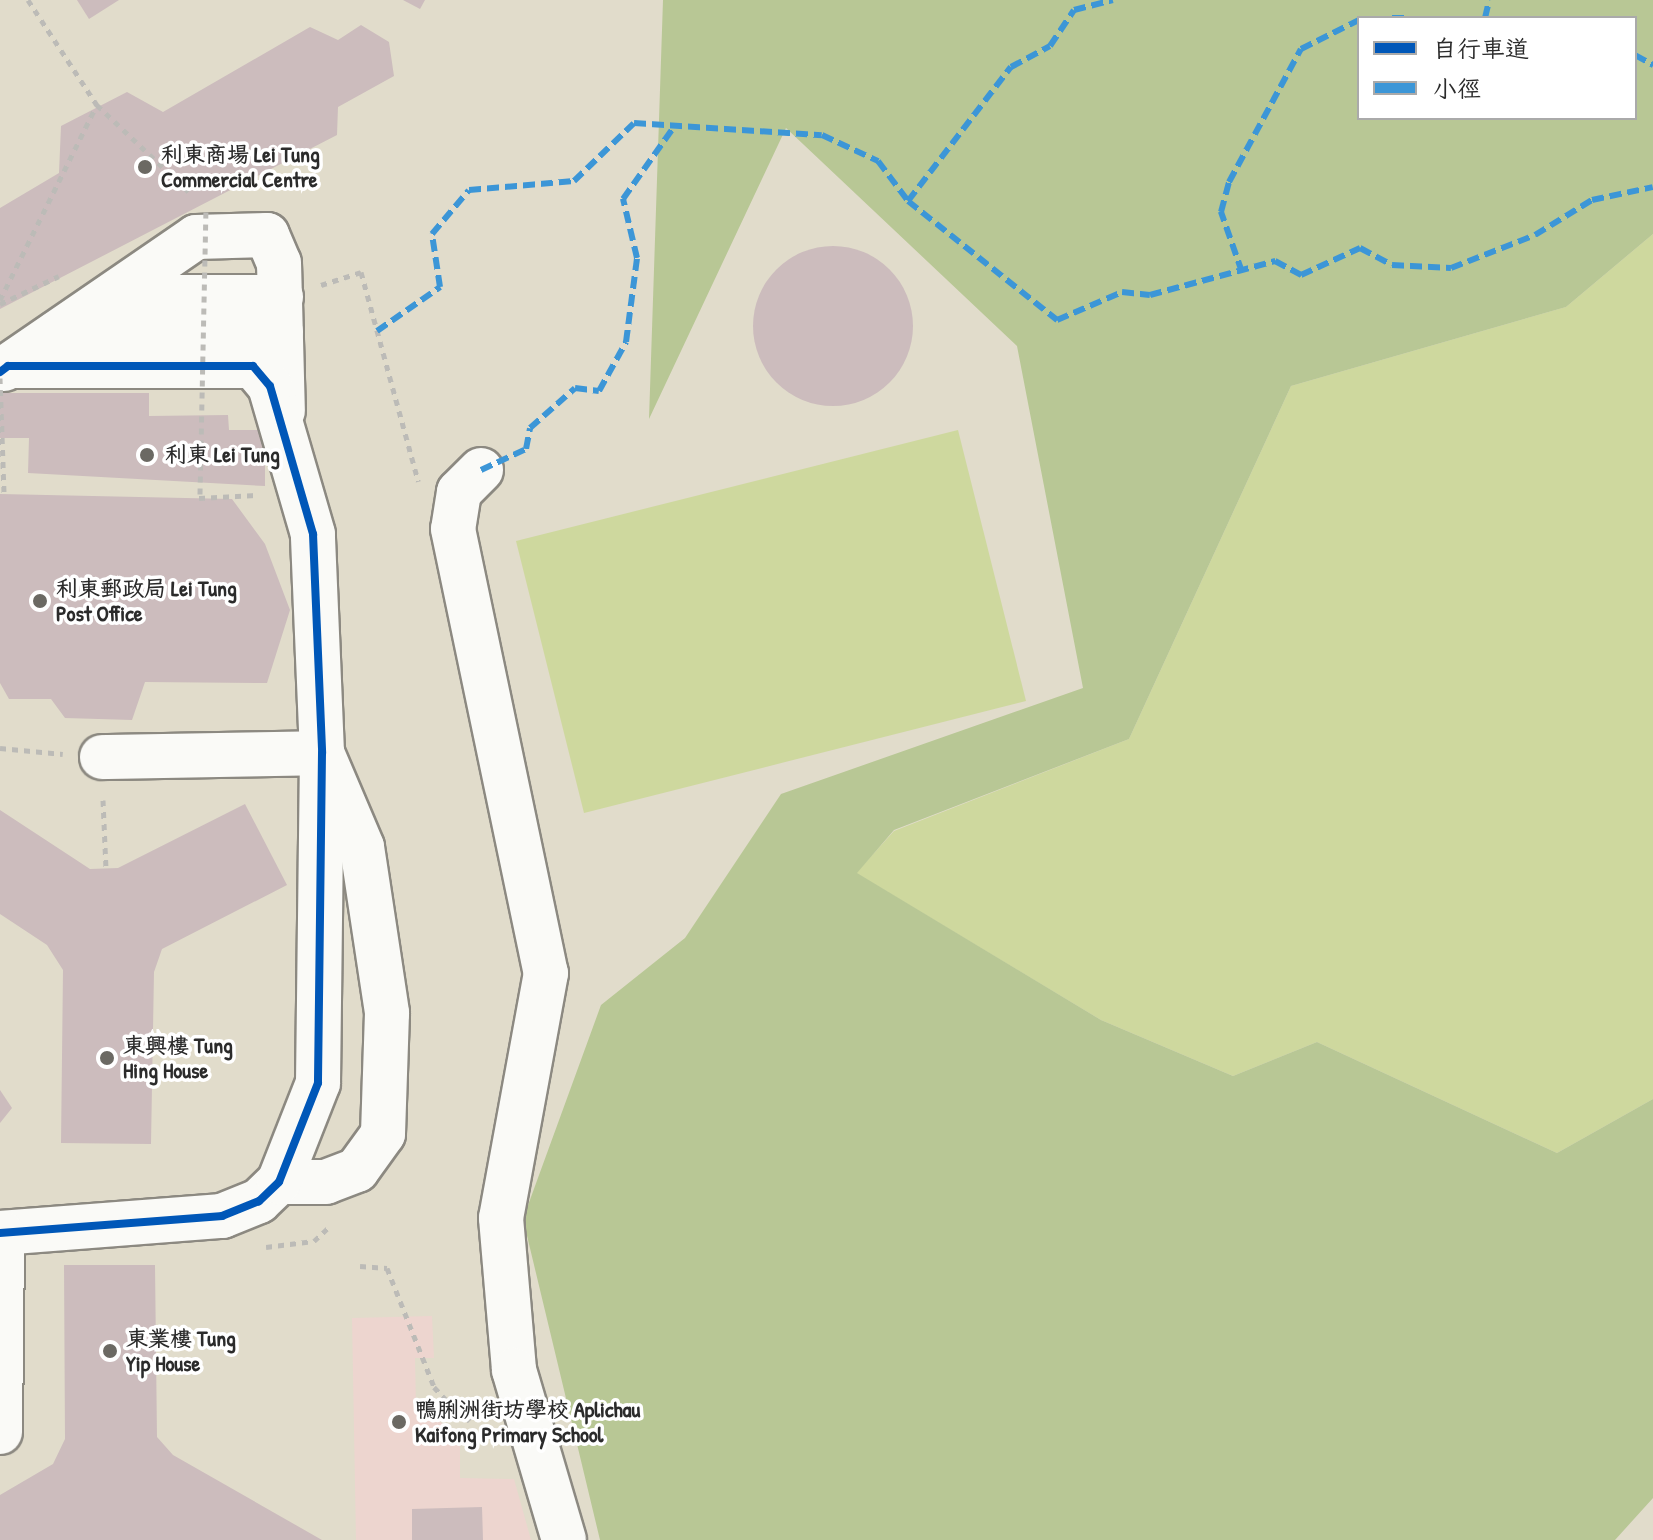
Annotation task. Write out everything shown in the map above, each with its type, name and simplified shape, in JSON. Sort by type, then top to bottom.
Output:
[{"type":"street","points":[[3,372],[158,265],[286,296]]},
{"type":"street","points":[[112,297],[286,296]]},
{"type":"street","points":[[57,333],[286,296]]},
{"type":"street","points":[[283,418],[286,296]]},
{"type":"street","points":[[0,1432],[1,1233],[222,1216],[259,1201],[279,1182],[318,1083],[322,753],[313,534],[283,418],[253,366],[3,372]]},
{"type":"street","points":[[481,470],[459,492],[453,529],[546,973],[501,1218],[514,1370],[564,1540]]},
{"type":"street","points":[[102,757],[322,753]]},
{"type":"street","points":[[279,1182],[326,1182],[357,1170],[383,1134],[387,1013],[362,847],[322,753]]},
{"type":"path","points":[[28,0],[97,105],[206,208],[199,496],[274,496]]},
{"type":"path","points":[[0,300],[97,105]]},
{"type":"path","points":[[286,296],[361,272],[424,519],[453,529]]},
{"type":"path","points":[[3,372],[4,494]]},
{"type":"path","points":[[360,1266],[387,1268],[434,1387],[466,1421],[514,1370]]},
{"type":"shaded area","name":"鴨脷洲街坊學校 Aplichau Kaifong Primary School","points":[[432,1316],[434,1358],[415,1358],[416,1406],[460,1435],[460,1478],[514,1479],[531,1540],[356,1540],[352,1318]]},
{"type":"green space","points":[[663,0],[1653,0],[1653,234],[1566,307],[1291,386],[1129,739],[894,830],[857,873],[1101,1020],[1233,1076],[1317,1042],[1557,1153],[1653,1099],[1653,1498],[1615,1540],[600,1540],[523,1219],[601,1005],[685,938],[781,794],[1083,688],[1017,346],[786,128],[649,419]]},
{"type":"green space","points":[[1653,234],[1653,1099],[1557,1153],[1317,1042],[1233,1076],[1101,1020],[856,873],[894,831],[1129,739],[1291,386],[1566,307]]},
{"type":"green space","points":[[958,430],[1026,701],[584,813],[516,541]]},
{"type":"building","points":[[77,0],[119,0],[89,19]]},
{"type":"building","points":[[403,0],[425,0],[420,9]]},
{"type":"building","points":[[361,25],[389,42],[394,76],[338,107],[337,135],[0,309],[0,208],[59,173],[61,126],[127,92],[163,112],[310,27],[338,40]]},
{"type":"building","points":[[833,246],[863,252],[889,270],[907,296],[913,326],[907,356],[889,382],[863,400],[833,406],[803,400],[777,382],[759,356],[753,326],[759,296],[777,270],[803,252]]},
{"type":"building","name":"利東 Lei Tung","points":[[0,393],[149,393],[149,416],[228,415],[229,430],[265,430],[265,486],[28,473],[29,438],[0,438]]},
{"type":"building","points":[[0,494],[232,499],[265,544],[290,610],[267,683],[145,682],[132,720],[65,718],[51,699],[9,699],[0,683]]},
{"type":"building","name":"東興樓 Tung Hing House","points":[[245,804],[287,885],[162,949],[154,972],[151,1144],[61,1143],[63,970],[47,945],[0,914],[0,810],[90,869],[118,868]]},
{"type":"building","points":[[0,1090],[12,1108],[0,1123]]},
{"type":"building","name":"東業樓 Tung Yip House","points":[[64,1265],[155,1265],[157,1437],[173,1455],[322,1540],[0,1540],[0,1495],[53,1464],[65,1439]]},
{"type":"building","points":[[482,1507],[483,1540],[412,1540],[412,1509]]},
{"type":"marked path","points":[[908,201],[1011,67],[1050,46],[1074,10],[1113,0]]},
{"type":"marked path","points":[[1485,16],[1489,0]]},
{"type":"marked path","points":[[1242,272],[1221,212],[1229,182],[1301,49],[1357,21]]},
{"type":"marked path","points":[[1637,56],[1653,65]]},
{"type":"marked path","points":[[377,331],[440,287],[432,234],[469,190],[574,181],[634,123],[822,135],[878,161],[908,201],[1057,320],[1122,292],[1150,295],[1275,261],[1301,275],[1360,248],[1392,265],[1451,268],[1535,235],[1592,200],[1653,187]]},
{"type":"marked path","points":[[481,470],[526,449],[530,428],[575,388],[599,391],[626,342],[637,258],[623,199],[673,128]]},
{"type":"cycle path","points":[[0,372],[8,366],[253,366],[270,386],[313,534],[322,753],[318,1083],[279,1182],[259,1201],[222,1216],[0,1233]]},
{"type":"place","name":"利東商場 Lei Tung Commercial Centre","points":[[145,167]]},
{"type":"place","name":"利東 Lei Tung","points":[[147,455]]},
{"type":"place","name":"利東郵政局 Lei Tung Post Office","points":[[40,601]]},
{"type":"place","name":"東興樓 Tung Hing House","points":[[107,1058]]},
{"type":"place","name":"東業樓 Tung Yip House","points":[[110,1351]]},
{"type":"place","name":"鴨脷洲街坊學校 Aplichau Kaifong Primary School","points":[[399,1422]]}]
